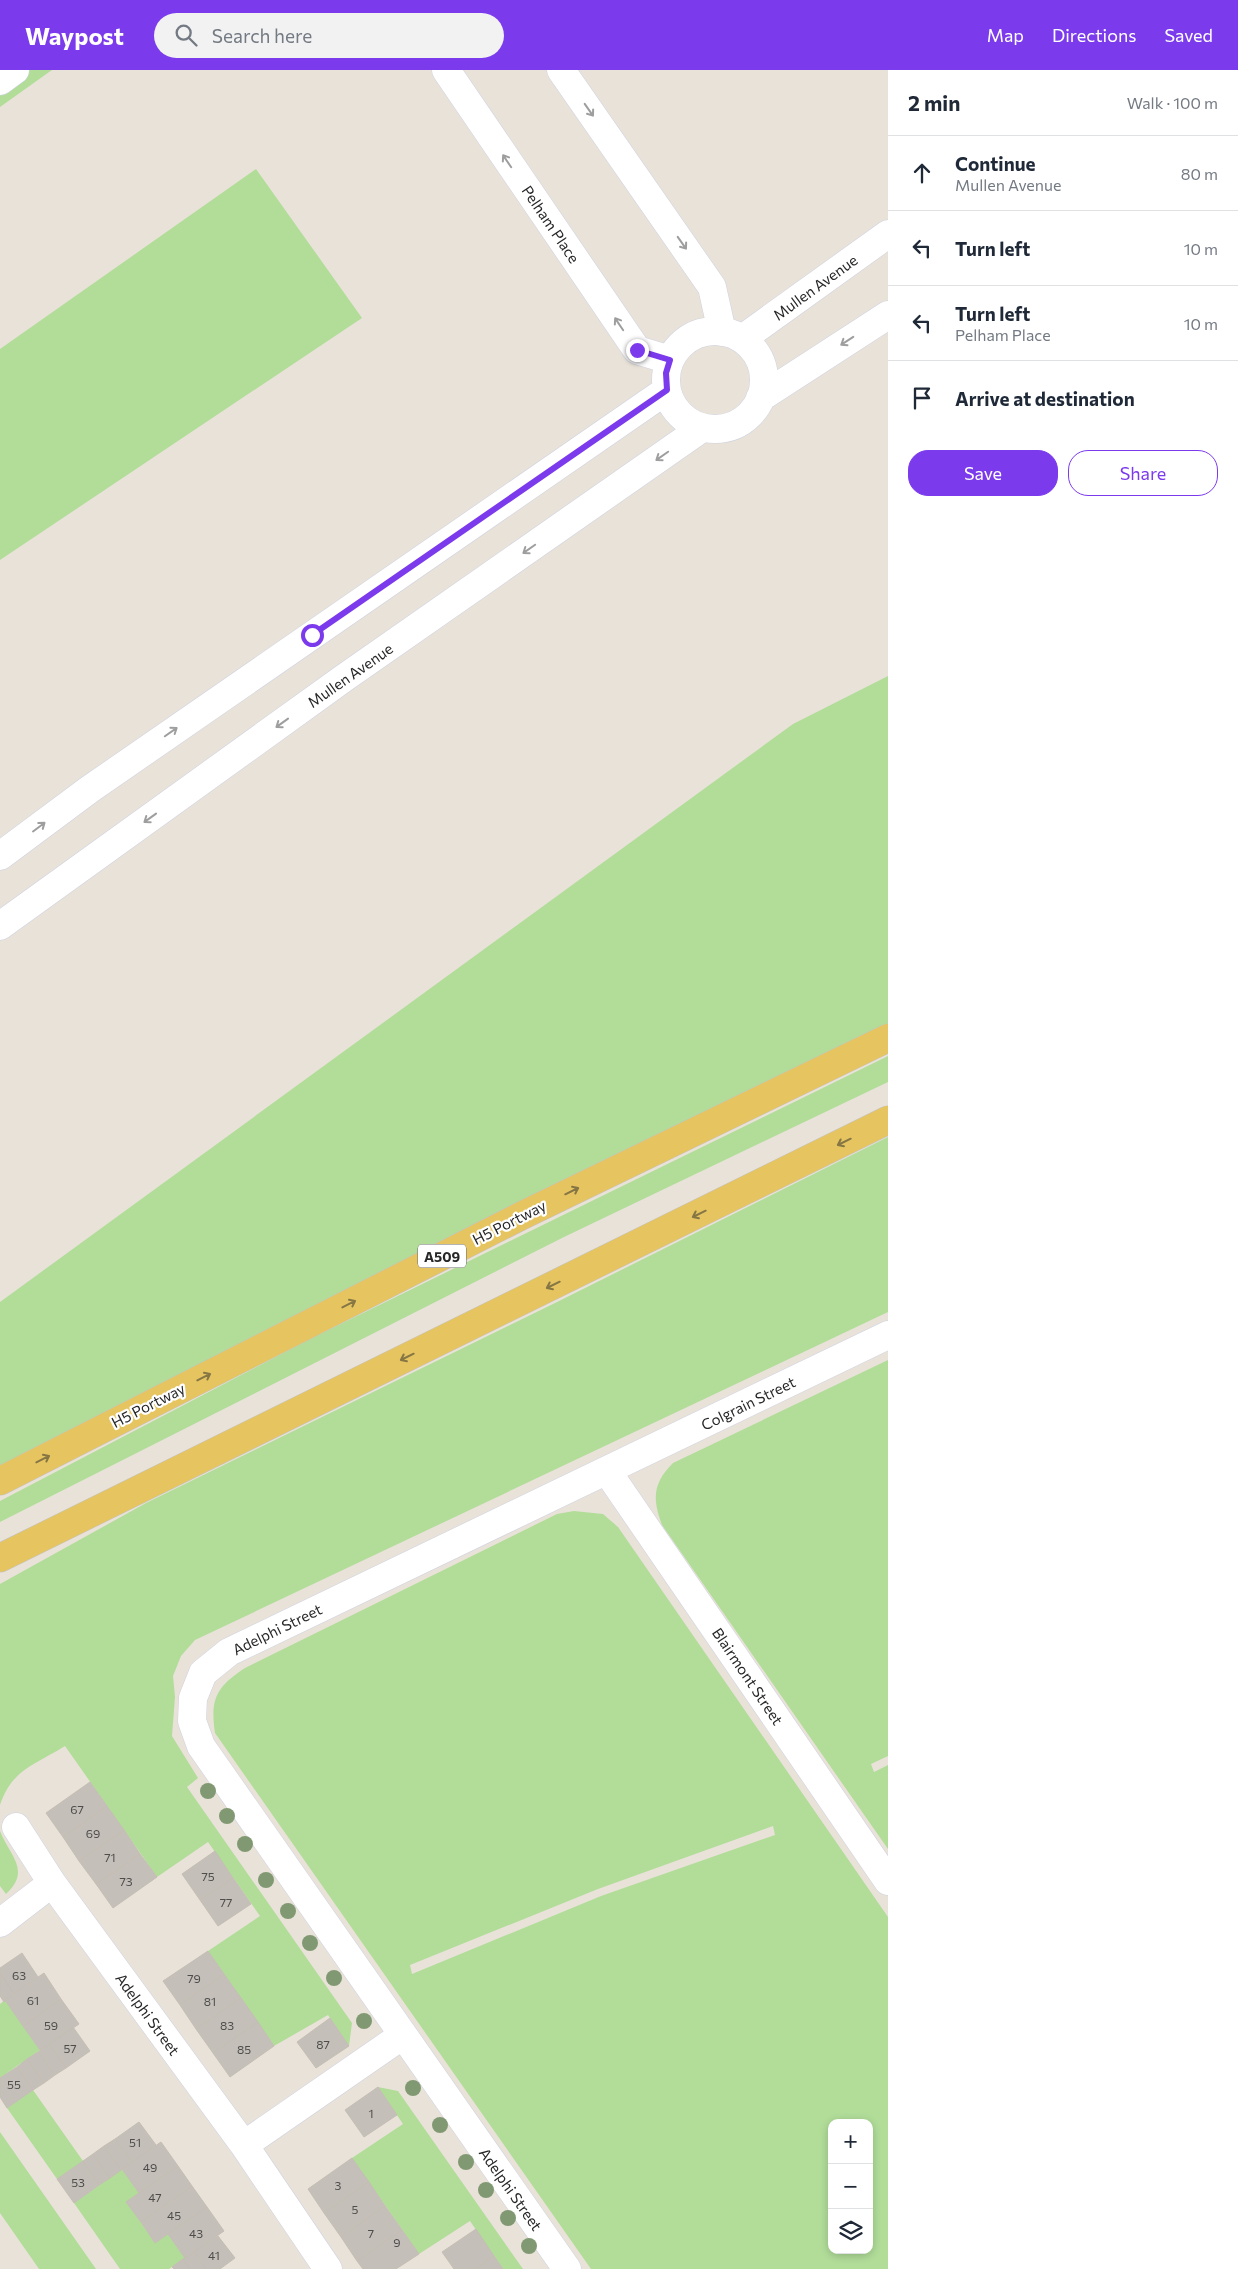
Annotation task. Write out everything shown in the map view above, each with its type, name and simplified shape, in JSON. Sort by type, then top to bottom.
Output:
[{"type":"main road","name":"H5 Portway","points":[[0,1481],[521,1216],[888,1038]]},
{"type":"main road","points":[[0,1558],[888,1120]]},
{"type":"street","points":[[0,81],[15,70]]},
{"type":"street","name":"Pelham Place","points":[[446,70],[637,350],[670,360]]},
{"type":"street","points":[[561,70],[712,287],[732,335]]},
{"type":"street","name":"Mullen Avenue","points":[[732,335],[888,234]]},
{"type":"street","points":[[760,398],[888,315]]},
{"type":"street","points":[[710,332],[732,335],[754,351],[761,363],[764,380],[760,398],[751,413],[738,423],[722,428],[702,428],[687,420],[675,408],[667,390],[666,373],[670,360],[679,346],[693,336],[710,332]]},
{"type":"street","points":[[0,856],[90,789],[667,390]]},
{"type":"street","name":"Mullen Avenue","points":[[0,926],[344,678],[702,428]]},
{"type":"street","name":"Colgrain Street","points":[[607,1471],[888,1335]]},
{"type":"street","name":"Blairmont Street","points":[[607,1471],[888,1880]]},
{"type":"street","name":"Adelphi Street","points":[[567,2269],[201,1746],[192,1721],[193,1698],[203,1673],[229,1652],[607,1471]]},
{"type":"street","name":"Adelphi Street","points":[[16,1827],[52,1883],[244,2145],[328,2269]]},
{"type":"street","points":[[0,1923],[52,1883]]},
{"type":"street","points":[[244,2145],[403,2035]]},
{"type":"green space","points":[[0,70],[52,70],[0,107]]},
{"type":"green space","points":[[256,169],[362,318],[0,560],[0,349]]},
{"type":"green space","points":[[888,676],[888,1033],[0,1481],[0,1302],[793,724]]},
{"type":"green space","points":[[888,1056],[888,1082],[564,1237],[0,1522],[0,1501],[312,1338]]},
{"type":"green space","points":[[888,1137],[888,1312],[195,1640],[181,1656],[173,1676],[175,1697],[172,1736],[198,1778],[187,1787],[352,2023],[349,2046],[328,2015],[274,2046],[208,1951],[260,1916],[208,1842],[157,1877],[65,1746],[26,1769],[18,1776],[11,1783],[0,1805],[0,1584],[146,1503],[555,1303]]},
{"type":"green space","points":[[888,1360],[888,1756],[871,1764],[874,1772],[888,1765],[888,1849],[662,1525],[657,1507],[656,1491],[661,1477],[673,1463]]},
{"type":"green space","points":[[574,1511],[603,1514],[618,1527],[888,1917],[888,2269],[591,2269],[215,1733],[214,1711],[217,1695],[227,1681],[245,1668],[557,1514]],"holes":[[[773,1826],[775,1835],[601,1896],[412,1974],[410,1965],[598,1889]]]},
{"type":"green space","points":[[0,1831],[13,1855],[18,1870],[14,1885],[6,1894],[0,1886]]},
{"type":"green space","points":[[5,2000],[40,2050],[0,2078],[0,2004]]},
{"type":"green space","points":[[378,2087],[398,2091],[523,2269],[503,2269],[470,2221],[419,2254],[352,2158],[403,2124]]},
{"type":"green space","points":[[33,2090],[83,2161],[57,2179],[7,2108]]},
{"type":"green space","points":[[0,2132],[96,2269],[39,2269],[0,2213]]},
{"type":"green space","points":[[122,2169],[139,2193],[127,2202],[155,2243],[168,2234],[185,2258],[169,2269],[120,2269],[74,2203]]},
{"type":"building","points":[[90,1782],[107,1806],[63,1837],[46,1813]]},
{"type":"building","points":[[107,1806],[124,1830],[79,1861],[63,1837]]},
{"type":"building","points":[[124,1830],[140,1854],[96,1884],[79,1861]]},
{"type":"building","points":[[215,1851],[233,1878],[200,1900],[182,1874]]},
{"type":"building","points":[[140,1854],[157,1877],[113,1908],[96,1884]]},
{"type":"building","points":[[233,1878],[251,1904],[218,1926],[200,1900]]},
{"type":"building","points":[[208,1951],[224,1974],[180,2005],[163,1981]]},
{"type":"building","points":[[22,1953],[38,1977],[14,1994],[0,1973],[0,1968]]},
{"type":"building","points":[[0,1973],[14,1994],[4,2002],[0,1996]]},
{"type":"building","points":[[44,1973],[61,1999],[23,2026],[5,2000]]},
{"type":"building","points":[[224,1974],[241,1998],[196,2029],[180,2005]]},
{"type":"building","points":[[241,1998],[258,2022],[213,2053],[196,2029]]},
{"type":"building","points":[[61,1999],[79,2024],[40,2050],[23,2026]]},
{"type":"building","points":[[330,2018],[349,2046],[316,2068],[297,2042]]},
{"type":"building","points":[[258,2022],[274,2046],[230,2077],[213,2053]]},
{"type":"building","points":[[73,2027],[90,2051],[66,2068],[49,2044]]},
{"type":"building","points":[[49,2044],[66,2068],[55,2075],[38,2052]]},
{"type":"building","points":[[38,2052],[55,2075],[44,2083],[27,2059]]},
{"type":"building","points":[[27,2059],[44,2083],[33,2090],[17,2067]]},
{"type":"building","points":[[17,2067],[33,2090],[7,2108],[0,2097],[0,2078]]},
{"type":"building","points":[[378,2087],[397,2115],[364,2137],[345,2110]]},
{"type":"building","points":[[139,2122],[156,2145],[132,2162],[115,2139]]},
{"type":"building","points":[[115,2139],[132,2162],[121,2170],[104,2146]]},
{"type":"building","points":[[161,2142],[178,2166],[139,2193],[122,2169]]},
{"type":"building","points":[[104,2146],[121,2170],[110,2178],[93,2154]]},
{"type":"building","points":[[93,2154],[110,2178],[99,2185],[83,2161]]},
{"type":"building","points":[[352,2158],[369,2182],[324,2213],[308,2189]]},
{"type":"building","points":[[83,2161],[99,2185],[74,2203],[57,2179]]},
{"type":"building","points":[[178,2166],[192,2186],[141,2222],[126,2202]]},
{"type":"building","points":[[369,2182],[385,2206],[341,2237],[324,2213]]},
{"type":"building","points":[[192,2186],[207,2207],[155,2243],[141,2222]]},
{"type":"building","points":[[385,2206],[402,2230],[357,2261],[341,2237]]},
{"type":"building","points":[[207,2207],[224,2231],[185,2258],[168,2234]]},
{"type":"building","points":[[476,2229],[494,2256],[475,2269],[454,2269],[442,2252]]},
{"type":"building","points":[[402,2230],[419,2254],[396,2269],[363,2269],[357,2261]]},
{"type":"building","points":[[218,2236],[235,2258],[220,2269],[206,2269],[194,2252]]},
{"type":"building","points":[[194,2252],[206,2269],[190,2269],[183,2259]]},
{"type":"building","points":[[494,2256],[503,2269],[475,2269]]},
{"type":"building","points":[[183,2259],[190,2269],[174,2269],[172,2267]]},
{"type":"route","points":[[312,635],[667,390],[666,373],[670,360],[637,350]]}]
